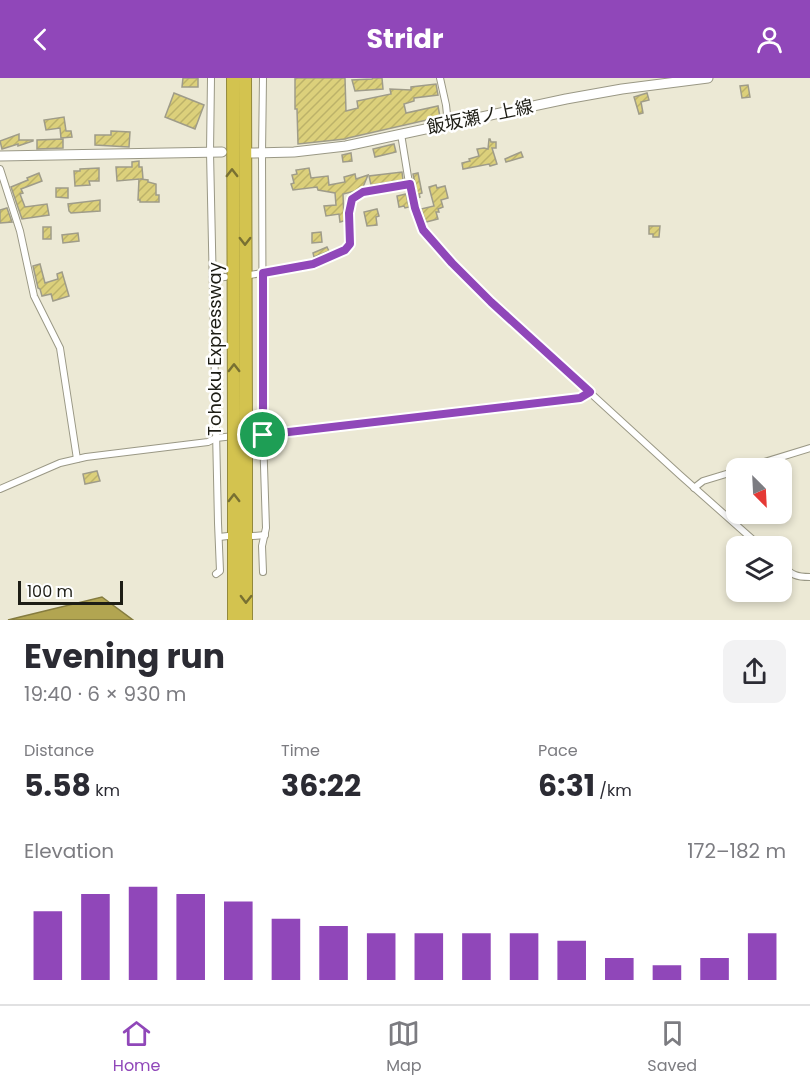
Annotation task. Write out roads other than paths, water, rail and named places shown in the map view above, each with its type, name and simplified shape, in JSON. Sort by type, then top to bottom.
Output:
[{"type":"highway","name":"Tohoku Expressway","points":[[233,78],[240,426]]},
{"type":"highway","name":"Tohoku Expressway","points":[[246,78],[240,426],[241,578],[246,620]]},
{"type":"highway","name":"Tohoku Expressway","points":[[234,620],[241,578]]},
{"type":"main road","name":"飯坂瀬ノ上線","points":[[251,153],[294,152],[327,148],[615,90],[708,78]]},
{"type":"main road","points":[[0,156],[222,152]]},
{"type":"street","points":[[211,78],[210,152],[220,571],[216,574]]},
{"type":"street","points":[[263,78],[263,435],[266,528],[262,546],[263,573]]},
{"type":"street","points":[[440,78],[448,124]]},
{"type":"street","points":[[401,134],[415,208],[423,230],[452,263],[486,296],[749,536]]},
{"type":"street","points":[[0,169],[20,231],[34,296],[60,348],[77,459]]},
{"type":"street","points":[[250,275],[313,264],[345,250],[350,244],[349,213],[352,199],[363,192],[410,184]]},
{"type":"street","points":[[213,278],[225,277]]},
{"type":"street","points":[[0,489],[60,463],[77,459],[208,442],[216,438],[263,435],[580,398],[590,392]]},
{"type":"street","points":[[778,458],[810,448]]},
{"type":"street","points":[[694,488],[702,481],[726,474]]},
{"type":"street","points":[[253,536],[265,535]]},
{"type":"street","points":[[219,537],[228,536]]},
{"type":"street","points":[[792,574],[810,577]]}]
